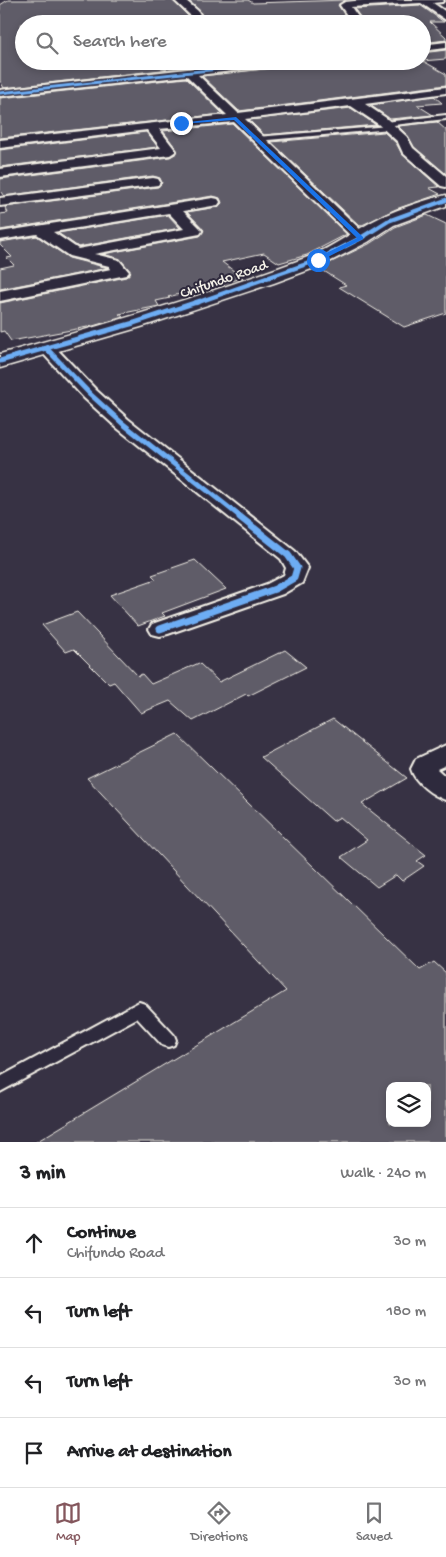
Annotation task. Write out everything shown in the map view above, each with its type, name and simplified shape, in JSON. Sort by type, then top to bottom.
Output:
[{"type":"street","points":[[179,0],[195,15]]},
{"type":"street","points":[[424,0],[446,17]]},
{"type":"street","points":[[352,15],[345,4],[371,1],[439,0]]},
{"type":"street","points":[[431,47],[446,45]]},
{"type":"street","points":[[0,93],[198,70]]},
{"type":"street","points":[[189,72],[234,118],[361,238]]},
{"type":"street","points":[[0,144],[234,118],[446,90]]},
{"type":"street","points":[[354,102],[372,113],[403,140],[408,150],[446,183]]},
{"type":"street","points":[[0,172],[170,151],[150,126]]},
{"type":"street","points":[[27,141],[45,167]]},
{"type":"street","points":[[0,202],[153,182]]},
{"type":"street","name":"Chifundo Road","points":[[0,360],[134,323],[267,279],[318,260],[361,238],[388,221],[446,200]]},
{"type":"street","points":[[0,236],[213,202]]},
{"type":"street","points":[[74,253],[195,231],[172,208]]},
{"type":"street","points":[[0,296],[120,272],[121,270],[114,263],[74,253],[40,230]]},
{"type":"street","points":[[46,348],[90,394],[122,423],[288,555],[297,568],[294,578],[275,589],[160,629]]},
{"type":"street","points":[[446,754],[425,765],[424,769],[425,773],[446,791]]},
{"type":"lane","points":[[257,139],[446,118]]},
{"type":"lane","points":[[0,1085],[139,1009],[168,1040]]},
{"type":"building","points":[[8,0],[172,0],[187,15],[15,15],[15,70],[161,70],[4,88],[0,81],[0,5]]},
{"type":"building","points":[[188,0],[248,0],[253,3],[346,0],[338,5],[345,15],[202,15]]},
{"type":"building","points":[[420,5],[444,22],[431,22],[431,15],[359,15],[354,9]]},
{"type":"building","points":[[431,23],[446,37],[446,40],[431,42]]},
{"type":"building","points":[[446,50],[446,59],[431,60],[431,52]]},
{"type":"building","points":[[431,66],[446,74],[446,85],[239,111],[202,76],[256,70],[431,70]]},
{"type":"building","points":[[186,78],[223,114],[0,138],[0,98]]},
{"type":"building","points":[[434,96],[442,103],[417,105],[433,115],[390,119],[370,105]]},
{"type":"building","points":[[351,108],[376,125],[264,135],[249,120]]},
{"type":"building","points":[[437,122],[446,130],[446,174],[414,147],[408,136],[398,126]]},
{"type":"building","points":[[233,124],[347,234],[307,255],[279,263],[264,253],[222,262],[243,278],[168,297],[170,298],[156,301],[159,306],[119,314],[123,317],[93,326],[11,341],[4,331],[0,332],[0,303],[126,277],[131,272],[120,259],[103,254],[200,236],[204,230],[187,212],[218,207],[222,203],[220,198],[213,196],[0,230],[0,214],[8,213],[5,207],[158,187],[162,183],[160,178],[153,176],[4,196],[0,191],[0,179],[170,157],[177,153],[177,150],[163,131]]},
{"type":"building","points":[[146,132],[158,147],[0,167],[0,150]]},
{"type":"building","points":[[384,132],[396,143],[402,154],[439,187],[429,188],[440,194],[396,209],[360,226],[271,142]]},
{"type":"building","points":[[168,215],[180,228],[78,247],[58,233]]},
{"type":"building","points":[[427,215],[446,224],[446,313],[404,327],[339,287],[346,285],[319,268],[369,244],[395,227]]},
{"type":"building","points":[[37,236],[69,258],[108,268],[0,289],[0,268],[14,265],[7,258],[12,257],[0,245],[0,242]]},
{"type":"building","points":[[195,560],[226,589],[162,613],[165,616],[138,626],[110,595],[156,579],[152,575]]},
{"type":"building","points":[[77,612],[138,676],[142,674],[151,684],[199,663],[219,682],[285,650],[306,667],[248,696],[246,694],[193,721],[170,701],[141,713],[114,682],[109,684],[74,649],[66,652],[42,625]]},
{"type":"building","points":[[333,719],[407,778],[362,804],[426,855],[417,861],[424,866],[402,881],[396,875],[377,887],[341,857],[367,840],[340,817],[333,821],[261,757]]},
{"type":"building","points":[[177,734],[420,970],[434,962],[446,973],[446,1142],[36,1142],[286,991],[87,778]]},
{"type":"cycle path","points":[[0,93],[210,70]]},
{"type":"cycle path","points":[[0,361],[134,323],[267,279],[318,260],[361,238],[388,221],[446,200]]},
{"type":"cycle path","points":[[46,348],[90,394],[122,423],[288,555],[297,568],[294,578],[275,589],[160,629]]},
{"type":"route","points":[[181,123],[235,118],[361,238],[318,260]]}]
